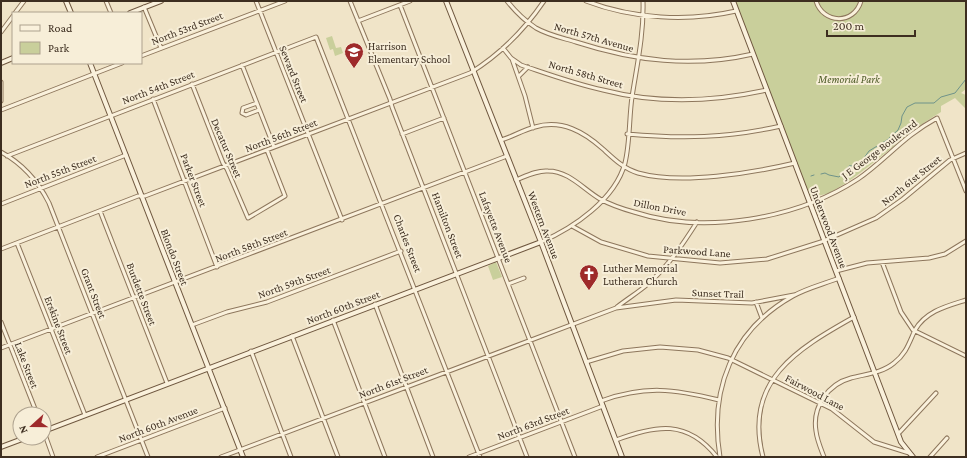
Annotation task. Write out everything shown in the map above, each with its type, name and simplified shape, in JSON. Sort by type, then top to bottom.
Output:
[{"type":"street","points":[[19,1],[21,5]]},
{"type":"street","points":[[16,12],[24,1]]},
{"type":"street","points":[[66,1],[71,12]]},
{"type":"street","points":[[106,1],[111,12]]},
{"type":"street","points":[[145,1],[161,48]]},
{"type":"street","points":[[133,12],[161,1]]},
{"type":"street","name":"Seward Street","points":[[256,1],[342,220]]},
{"type":"street","name":"North 53rd Street","points":[[142,56],[285,1]]},
{"type":"street","name":"Hamilton Street","points":[[350,1],[457,273],[527,457]]},
{"type":"street","points":[[358,21],[410,1]]},
{"type":"street","name":"Western Avenue","points":[[446,1],[501,140],[622,457]]},
{"type":"street","name":"North 57th Avenue","points":[[507,1],[528,22],[540,30],[604,51],[639,59],[693,62],[723,60],[753,54]]},
{"type":"street","name":"North 56th Street","points":[[1,249],[138,196],[142,196],[225,166],[473,71],[503,48],[528,22],[544,1]]},
{"type":"street","points":[[586,1],[612,9],[643,15],[693,16],[736,11]]},
{"type":"street","points":[[624,166],[632,96],[639,59],[643,1]]},
{"type":"street","name":"Underwood Avenue","points":[[732,1],[898,434],[913,457]]},
{"type":"street","points":[[816,1],[819,9],[824,14],[837,19],[846,18],[853,14],[861,1]]},
{"type":"street","name":"Lafayette Avenue","points":[[400,5],[575,457]]},
{"type":"street","points":[[1,32],[12,17]]},
{"type":"street","name":"North 54th Street","points":[[7,156],[110,115],[316,37]]},
{"type":"street","name":"Charles Street","points":[[316,37],[416,289],[479,455]]},
{"type":"street","name":"North 58th Street","points":[[503,48],[511,58],[521,65],[595,88],[632,96],[696,100],[732,97],[767,90]]},
{"type":"street","points":[[1,63],[12,58]]},
{"type":"street","points":[[511,58],[519,76],[533,128]]},
{"type":"street","name":"Blondo Street","points":[[90,64],[243,457]]},
{"type":"street","points":[[1,110],[119,64]]},
{"type":"street","points":[[242,65],[274,147]]},
{"type":"street","points":[[519,76],[528,67]]},
{"type":"street","points":[[1,82],[1,101]]},
{"type":"street","name":"Decatur Street","points":[[192,84],[248,218],[285,196],[267,150]]},
{"type":"street","name":"Parker Street","points":[[153,99],[218,267]]},
{"type":"street","points":[[257,103],[243,108],[242,113],[246,115],[259,110]]},
{"type":"street","points":[[402,134],[444,118]]},
{"type":"street","name":"J E George Boulevard","points":[[810,202],[839,190],[858,178],[911,135],[937,118],[954,158]]},
{"type":"street","points":[[501,140],[533,128],[553,125],[577,130],[592,139],[624,166],[634,172],[650,175],[706,176],[758,171],[795,163]]},
{"type":"street","points":[[628,134],[703,138],[733,135],[781,126]]},
{"type":"street","name":"Grant Street","points":[[1,152],[25,169],[41,188],[58,227],[148,457]]},
{"type":"street","name":"North 61st Street","points":[[824,240],[865,223],[886,212],[954,158],[966,153]]},
{"type":"street","name":"North 55th Street","points":[[1,204],[126,156]]},
{"type":"street","name":"North 58th Street","points":[[1,348],[342,220],[507,156]]},
{"type":"street","points":[[954,158],[966,191]]},
{"type":"street","name":"North 60th Street","points":[[52,428],[250,351],[540,242],[572,226],[588,215],[614,184],[624,166]]},
{"type":"street","name":"Dillon Drive","points":[[516,180],[540,171],[557,172],[569,176],[602,200],[632,212],[652,217],[697,222],[729,221],[760,217],[785,211],[810,202]]},
{"type":"street","name":"Burdette Street","points":[[100,211],[167,383]]},
{"type":"street","points":[[616,308],[650,282],[672,259],[697,222]]},
{"type":"street","name":"Parkwood Lane","points":[[572,226],[592,238],[611,246],[648,256],[720,263],[748,262],[784,255],[824,240]]},
{"type":"street","points":[[836,271],[857,265],[922,260],[936,257],[952,250],[966,241]]},
{"type":"street","name":"Erskine Street","points":[[17,243],[85,415]]},
{"type":"street","name":"North 59th Street","points":[[192,325],[227,312],[267,302],[401,251]]},
{"type":"street","points":[[882,262],[902,312],[915,331],[966,356]]},
{"type":"street","points":[[508,284],[524,278]]},
{"type":"street","points":[[720,457],[716,427],[719,400],[724,379],[732,360],[745,338],[762,318],[794,295],[839,278]]},
{"type":"street","name":"Sunset Trail","points":[[572,324],[616,308],[630,305],[676,300],[724,303],[756,302],[794,295]]},
{"type":"street","points":[[627,299],[630,305]]},
{"type":"street","points":[[824,457],[815,426],[820,403],[827,393],[837,384],[850,378],[888,368],[900,358],[908,347],[915,331],[930,313],[966,300]]},
{"type":"street","points":[[756,302],[762,318]]},
{"type":"street","points":[[375,304],[433,457]]},
{"type":"street","points":[[763,457],[760,438],[760,416],[763,401],[773,380],[795,353],[854,317]]},
{"type":"street","points":[[333,320],[385,457]]},
{"type":"street","name":"Lake Street","points":[[1,322],[34,406]]},
{"type":"street","name":"North 61st Street","points":[[221,457],[572,324]]},
{"type":"street","points":[[292,336],[338,457]]},
{"type":"street","name":"Fairwood Lane","points":[[586,362],[623,351],[660,347],[698,350],[732,360],[773,380],[840,414],[874,442],[909,453]]},
{"type":"street","points":[[250,351],[291,457]]},
{"type":"street","points":[[601,401],[629,392],[658,389],[682,391],[719,400]]},
{"type":"street","points":[[898,434],[936,393]]},
{"type":"street","name":"North 63rd Street","points":[[469,457],[479,455],[603,406]]},
{"type":"street","name":"North 60th Avenue","points":[[97,457],[225,408]]},
{"type":"street","points":[[616,440],[650,429],[675,430],[689,434],[700,440],[717,457]]},
{"type":"street","points":[[930,457],[948,438]]},
{"type":"street","points":[[1,445],[12,442]]},
{"type":"street","points":[[49,446],[53,457]]},
{"type":"green space","name":"Memorial Park","points":[[734,1],[966,1],[966,89],[961,93],[966,95],[966,109],[955,98],[941,106],[941,112],[926,121],[846,183],[827,194],[811,198]]},
{"type":"green space","points":[[332,36],[336,48],[341,47],[343,53],[335,56],[333,49],[330,50],[326,38]]},
{"type":"green space","points":[[496,262],[502,277],[493,280],[488,266]]},
{"type":"waterway","points":[[821,174],[825,173],[839,177],[849,166],[859,165],[869,151],[887,140],[898,130],[902,116],[907,107],[915,103],[934,103],[941,97],[955,93],[966,79]]},
{"type":"place","name":"Harrison Elementary School","points":[[354,69]]},
{"type":"place","name":"Luther Memorial Lutheran Church","points":[[589,291]]}]
